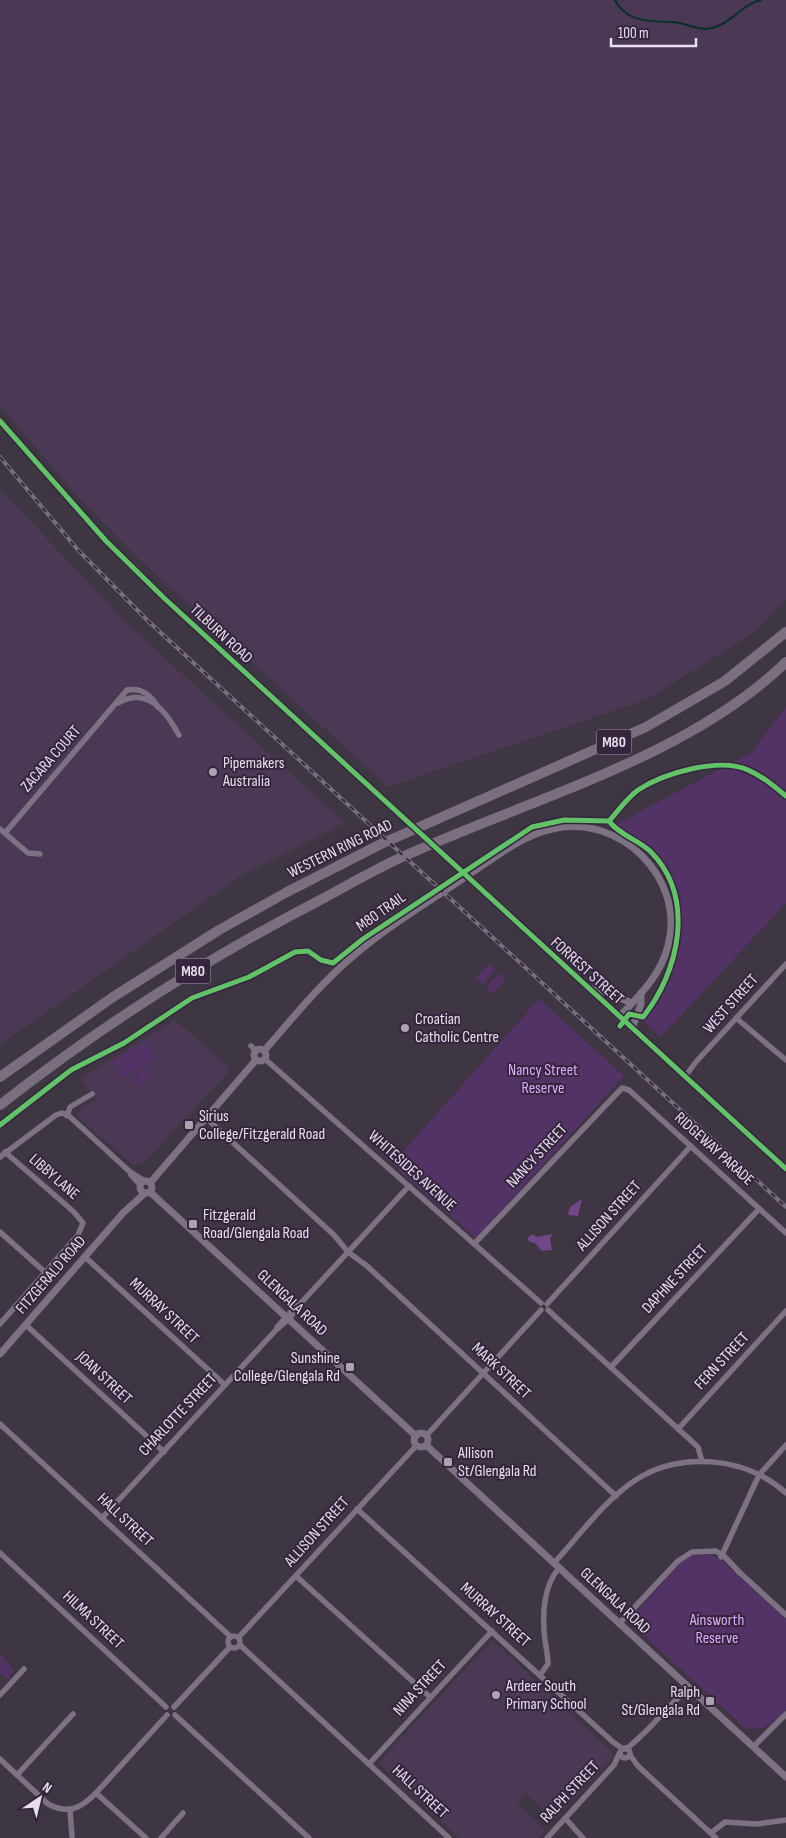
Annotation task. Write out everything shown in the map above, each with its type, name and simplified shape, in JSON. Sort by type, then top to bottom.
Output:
[{"type":"highway","name":"WESTERN RING ROAD","points":[[0,1077],[72,1024],[187,949],[287,892],[382,844],[562,766],[674,712],[725,681],[786,632]]},
{"type":"highway","name":"M80","points":[[0,1105],[88,1040],[196,970],[278,922],[399,858],[668,744],[745,697],[786,662]]},
{"type":"street","name":"TILBURN ROAD","points":[[0,421],[106,541],[136,571],[439,852]]},
{"type":"street","name":"ZACARA COURT","points":[[2,831],[118,703],[134,696],[142,697],[158,707],[172,721],[179,735]]},
{"type":"street","points":[[257,1049],[265,1059],[262,1061],[256,1060],[254,1056],[257,1049],[351,958],[477,869],[519,842],[552,828],[590,827],[606,832],[635,849],[649,862],[664,888],[671,917],[668,944],[663,959],[659,970],[642,993],[619,1017]]},
{"type":"street","points":[[2,831],[28,853],[40,854]]},
{"type":"street","name":"FORREST STREET","points":[[439,852],[786,1169]]},
{"type":"street","name":"WEST STREET","points":[[684,1076],[786,964]]},
{"type":"street","points":[[587,988],[600,990],[632,1003]]},
{"type":"street","points":[[632,1029],[641,1004],[642,993]]},
{"type":"street","points":[[738,1016],[786,1060]]},
{"type":"street","name":"WHITESIDES AVENUE","points":[[265,1059],[474,1244],[698,1447],[702,1461]]},
{"type":"street","name":"FITZGERALD ROAD","points":[[0,1354],[256,1060]]},
{"type":"street","name":"RIDGEWAY PARADE","points":[[622,1088],[629,1090],[786,1233]]},
{"type":"street","name":"NANCY STREET","points":[[474,1244],[622,1088]]},
{"type":"street","points":[[0,1157],[50,1120],[67,1116],[74,1105],[92,1094]]},
{"type":"street","points":[[67,1116],[145,1187]]},
{"type":"street","name":"MARK STREET","points":[[205,1118],[616,1496]]},
{"type":"street","name":"ALLISON STREET","points":[[426,1436],[691,1146]]},
{"type":"street","name":"LIBBY LANE","points":[[6,1152],[74,1212],[83,1223],[78,1235],[45,1272]]},
{"type":"street","name":"CHARLOTTE STREET","points":[[102,1518],[409,1186]]},
{"type":"street","name":"GLENGALA ROAD","points":[[145,1187],[416,1436]]},
{"type":"street","name":"DAPHNE STREET","points":[[611,1367],[759,1209]]},
{"type":"street","points":[[0,1232],[45,1272],[1,1320]]},
{"type":"street","name":"MURRAY STREET","points":[[86,1257],[225,1385]]},
{"type":"street","name":"FERN STREET","points":[[678,1429],[786,1311]]},
{"type":"street","name":"JOAN STREET","points":[[26,1325],[164,1452]]},
{"type":"street","name":"HALL STREET","points":[[0,1424],[231,1637]]},
{"type":"street","points":[[420,1434],[426,1436],[428,1440],[426,1445],[416,1446],[414,1441],[416,1436],[420,1434]]},
{"type":"street","name":"GLENGALA ROAD","points":[[426,1445],[786,1777]]},
{"type":"street","points":[[722,1556],[759,1475],[786,1445]]},
{"type":"street","name":"ALLISON STREET","points":[[238,1637],[416,1446]]},
{"type":"street","points":[[539,1674],[548,1661],[544,1634],[545,1603],[557,1566],[616,1496],[650,1472],[681,1462],[702,1461],[729,1464],[759,1475],[786,1493]]},
{"type":"street","name":"MURRAY STREET","points":[[357,1508],[716,1838]]},
{"type":"street","points":[[620,1624],[680,1558],[692,1552],[702,1550],[722,1556],[786,1615]]},
{"type":"street","name":"HILMA STREET","points":[[0,1553],[166,1707]]},
{"type":"street","points":[[296,1576],[430,1697]]},
{"type":"street","name":"NINA STREET","points":[[369,1764],[492,1631]]},
{"type":"street","points":[[231,1637],[238,1637],[240,1645],[236,1648],[230,1646],[228,1643],[231,1637]]},
{"type":"street","name":"HALL STREET","points":[[240,1645],[449,1838]]},
{"type":"street","points":[[230,1646],[174,1707],[174,1715],[309,1838]]},
{"type":"street","points":[[0,1695],[24,1669]]},
{"type":"street","name":"RALPH STREET","points":[[547,1838],[687,1686]]},
{"type":"street","points":[[167,1716],[165,1712],[166,1707],[174,1707]]},
{"type":"street","points":[[17,1774],[73,1714]]},
{"type":"street","points":[[753,1747],[786,1714]]},
{"type":"street","points":[[0,1759],[48,1804],[56,1808],[70,1810],[84,1804],[167,1716],[174,1715]]},
{"type":"street","points":[[96,1792],[146,1838]]},
{"type":"street","points":[[70,1810],[72,1836]]},
{"type":"street","points":[[161,1838],[183,1813]]},
{"type":"street","points":[[563,1820],[583,1838]]},
{"type":"street","points":[[711,1833],[724,1822],[756,1824],[786,1820]]},
{"type":"shaded area","points":[[0,0],[786,0],[786,599],[755,632],[648,699],[388,787],[139,559],[78,497],[0,406]]},
{"type":"shaded area","points":[[0,489],[129,625],[345,823],[242,875],[0,1045]]},
{"type":"shaded area","points":[[175,1020],[231,1069],[143,1164],[133,1165],[77,1116],[78,1111],[97,1098],[87,1089],[80,1078]]},
{"type":"shaded area","points":[[582,1199],[578,1216],[568,1215],[570,1207]]},
{"type":"shaded area","points":[[533,1234],[536,1237],[553,1234],[550,1238],[552,1250],[542,1251],[535,1243],[530,1242],[527,1238]]},
{"type":"shaded area","name":"Ardeer South Primary School","points":[[492,1640],[613,1753],[612,1758],[554,1820],[526,1794],[517,1803],[545,1830],[538,1838],[459,1838],[378,1763]]},
{"type":"green space","points":[[786,707],[786,903],[661,1037],[642,1020],[666,982],[674,961],[678,939],[679,916],[675,895],[668,874],[651,850],[615,825],[751,753]]},
{"type":"green space","points":[[489,964],[496,970],[483,985],[476,978]]},
{"type":"green space","points":[[499,973],[506,979],[493,994],[486,988]]},
{"type":"green space","name":"Nancy Street Reserve","points":[[539,999],[624,1076],[476,1238],[392,1164]]},
{"type":"green space","points":[[146,1041],[156,1058],[123,1078],[112,1061]]},
{"type":"green space","points":[[146,1066],[152,1072],[139,1088],[132,1081]]},
{"type":"green space","name":"Ainsworth Reserve","points":[[710,1554],[722,1561],[786,1619],[786,1710],[773,1722],[757,1729],[745,1728],[628,1621],[683,1560],[693,1555]]},
{"type":"green space","points":[[0,1653],[14,1670],[8,1680],[0,1673]]},
{"type":"waterway","points":[[615,0],[620,8],[633,17],[648,21],[679,23],[701,29],[712,28],[724,23],[749,5],[761,0]]},
{"type":"railway","points":[[0,457],[78,550],[148,621],[786,1207]]},
{"type":"cycle path","points":[[0,421],[106,541],[164,598],[786,1169]]},
{"type":"cycle path","name":"M80 TRAIL","points":[[0,1125],[71,1070],[124,1043],[192,998],[249,977],[295,952],[308,951],[321,960],[333,963],[363,939],[532,827],[564,820],[609,821],[638,790],[662,778],[707,766],[736,766],[748,770],[763,778],[786,796]]},
{"type":"cycle path","points":[[609,821],[618,830],[651,852],[665,870],[674,891],[678,913],[673,957],[666,979],[656,999],[643,1017],[629,1014],[620,1026]]},
{"type":"place","name":"Pipemakers Australia","points":[[213,772]]},
{"type":"place","name":"Croatian Catholic Centre","points":[[405,1028]]},
{"type":"place","name":"Sirius College/Fitzgerald Road","points":[[189,1125]]},
{"type":"place","name":"Fitzgerald Road/Glengala Road","points":[[193,1224]]},
{"type":"place","name":"Sunshine College/Glengala Rd","points":[[350,1367]]},
{"type":"place","name":"Allison St/Glengala Rd","points":[[448,1462]]},
{"type":"place","name":"Ardeer South Primary School","points":[[496,1695]]},
{"type":"place","name":"Ralph St/Glengala Rd","points":[[710,1701]]}]
